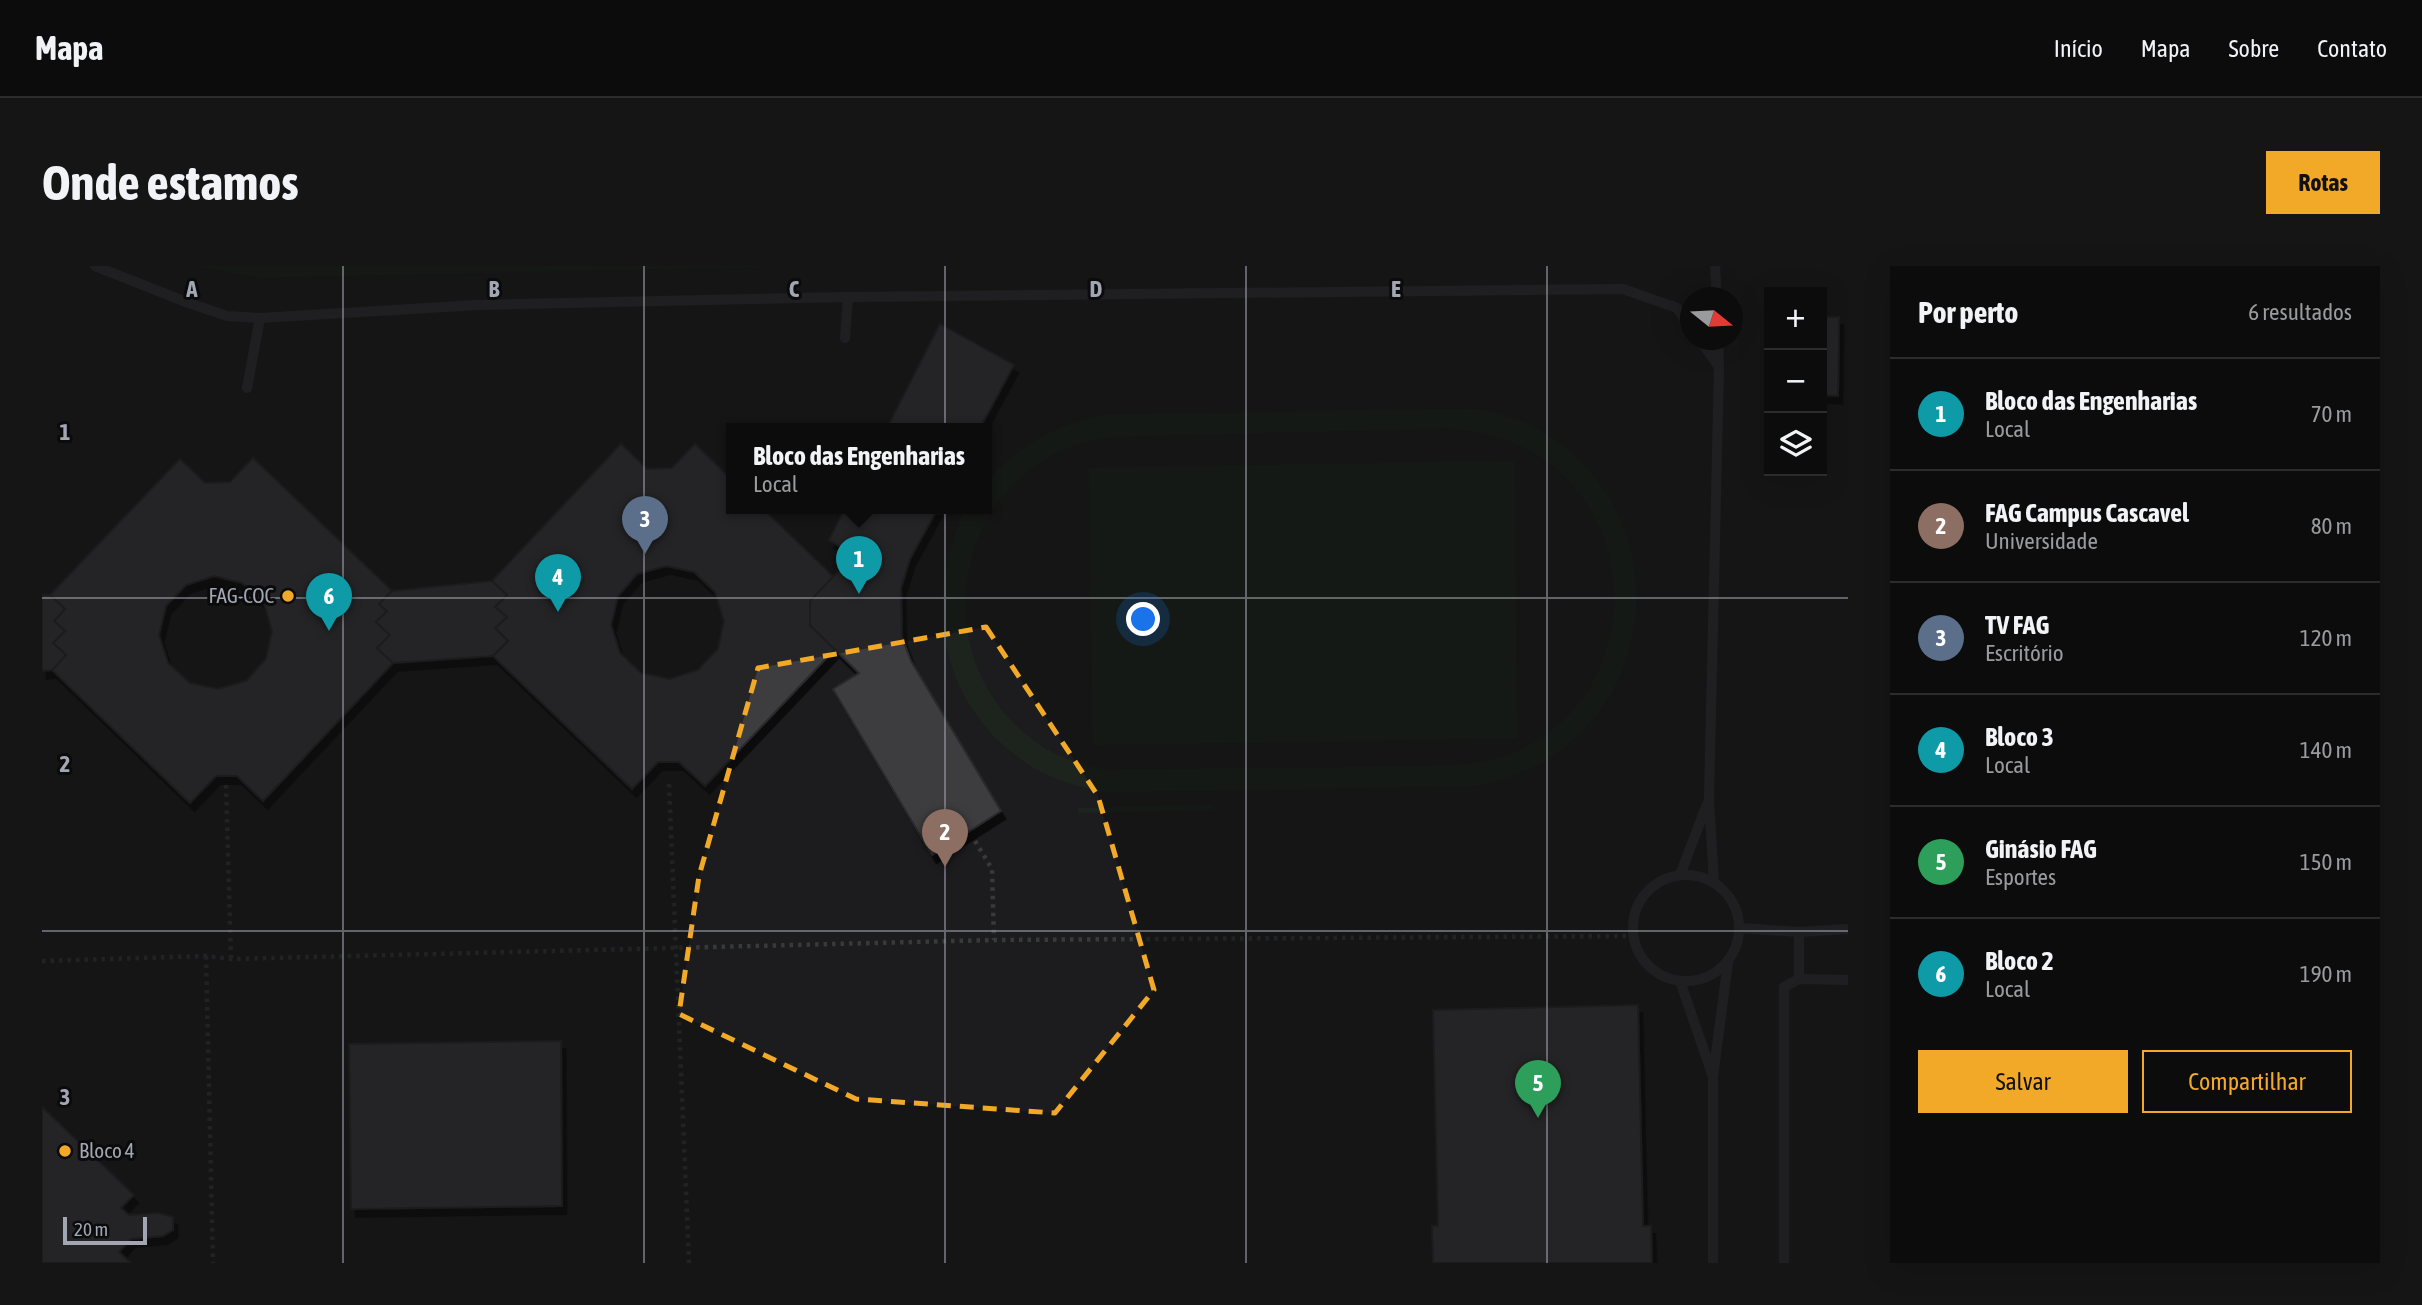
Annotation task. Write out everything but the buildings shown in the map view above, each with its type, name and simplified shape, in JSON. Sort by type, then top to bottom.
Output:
[{"type":"lane","points":[[95,266],[186,303],[227,316],[260,318],[478,304],[848,297],[1623,289],[1677,308],[1680,312]]},
{"type":"lane","points":[[1715,266],[1716,287]]},
{"type":"lane","points":[[845,338],[848,297]]},
{"type":"lane","points":[[247,388],[260,318]]},
{"type":"lane","points":[[1706,350],[1719,367]]},
{"type":"lane","points":[[1714,883],[1709,799],[1718,350]]},
{"type":"lane","points":[[1680,875],[1709,799]]},
{"type":"lane","points":[[1713,1263],[1713,1077],[1728,962],[1736,946],[1740,928],[1737,910],[1727,894],[1714,883],[1697,876],[1680,875],[1664,880],[1650,889],[1639,903],[1634,919],[1634,936],[1639,953],[1649,967],[1680,981],[1697,980],[1714,974],[1728,962]]},
{"type":"lane","points":[[1740,928],[1799,932],[1848,929]]},
{"type":"lane","points":[[1799,932],[1799,979]]},
{"type":"lane","points":[[1784,1263],[1784,987],[1799,979],[1848,980]]},
{"type":"lane","points":[[1680,981],[1713,1077]]},
{"type":"path","points":[[669,784],[689,1263]]},
{"type":"path","points":[[226,785],[231,959]]},
{"type":"path","points":[[975,841],[992,869],[993,940]]},
{"type":"path","points":[[42,961],[206,956],[231,959],[993,940],[1634,936]]},
{"type":"path","points":[[206,956],[213,1263]]},
{"type":"highlighted area","points":[[986,627],[1098,796],[1154,990],[1055,1113],[856,1099],[679,1014],[699,876],[758,668]]},
{"type":"shaded area","points":[[42,266],[196,266],[259,278],[809,266],[1848,266],[1848,1263],[42,1263]]},
{"type":"shaded area","points":[[196,266],[809,266],[259,278]]},
{"type":"shaded area","points":[[1475,409],[1531,426],[1574,456],[1606,493],[1626,537],[1636,583],[1633,631],[1619,677],[1593,718],[1555,754],[1517,774],[1476,786],[1103,792],[1051,777],[1023,761],[995,737],[972,709],[956,678],[946,646],[942,612],[945,577],[953,542],[965,514],[991,514],[980,533],[969,568],[965,605],[969,641],[981,676],[1001,708],[1037,743],[1065,758],[1105,770],[1449,766],[1496,759],[1545,736],[1578,705],[1600,668],[1612,626],[1614,581],[1604,538],[1583,498],[1551,464],[1515,443],[1488,434],[1447,428],[1103,437],[1072,446],[1034,465],[999,500],[992,512],[992,476],[999,469],[1012,457],[1053,431],[1102,415]]},
{"type":"shaded area","points":[[1514,461],[1517,738],[1093,745],[1089,468]]},
{"type":"shaded area","points":[[1214,805],[1214,810],[1078,813],[1078,808]]},
{"type":"place","name":"TV FAG","points":[[645,554]]},
{"type":"place","name":"Bloco das Engenharias","points":[[859,594]]},
{"type":"place","name":"FAG-COC","points":[[288,596]]},
{"type":"place","name":"Bloco 3","points":[[558,612]]},
{"type":"place","name":"Bloco 2","points":[[329,631]]},
{"type":"place","name":"FAG Campus Cascavel","points":[[945,867]]},
{"type":"place","name":"Ginásio FAG","points":[[1538,1118]]},
{"type":"place","name":"Bloco 4","points":[[65,1151]]}]
